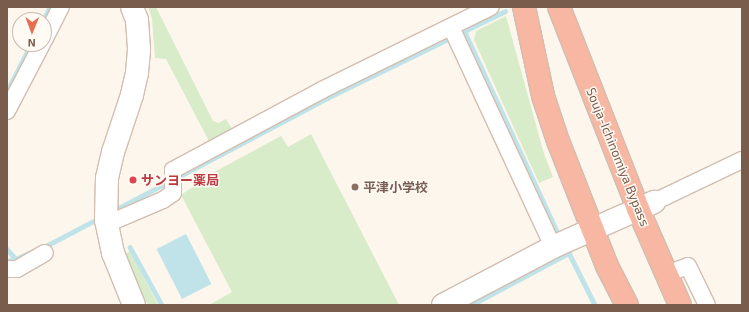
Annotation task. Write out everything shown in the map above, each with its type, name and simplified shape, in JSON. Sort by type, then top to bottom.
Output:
[{"type":"highway","points":[[524,7],[543,96],[558,141],[607,266],[627,305]]},
{"type":"highway","name":"Souja-Ichinomiya Bypass","points":[[559,7],[646,206],[667,274],[680,305]]},
{"type":"main road","points":[[132,7],[137,20],[139,50],[137,73],[132,95],[113,152],[107,178],[106,216],[113,254],[134,305]]},
{"type":"main road","points":[[443,305],[560,244],[646,206]]},
{"type":"street","points":[[52,24],[61,7]]},
{"type":"street","points":[[106,216],[163,200],[173,193],[173,170],[322,90],[454,32],[491,7]]},
{"type":"street","points":[[454,32],[560,244]]},
{"type":"street","points":[[7,111],[38,52]]},
{"type":"street","points":[[646,206],[742,160]]},
{"type":"street","points":[[7,269],[17,269],[46,253]]},
{"type":"street","points":[[667,274],[688,266],[707,305]]},
{"type":"green space","points":[[148,7],[156,7],[213,121],[219,123],[226,119],[234,132],[211,145],[166,59],[155,58],[152,19]]},
{"type":"green space","points":[[506,16],[544,154],[553,177],[539,183],[474,40],[476,31]]},
{"type":"green space","points":[[311,134],[399,305],[209,305],[232,292],[181,195],[216,171],[281,136],[288,147]]},
{"type":"green space","points":[[130,251],[158,305],[148,305],[141,293],[125,254]]},
{"type":"water","points":[[186,234],[211,284],[182,299],[157,249]]},
{"type":"waterway","points":[[47,12],[50,7]]},
{"type":"waterway","points":[[176,178],[327,98],[505,11]]},
{"type":"waterway","points":[[464,30],[560,238]]},
{"type":"waterway","points":[[7,91],[27,52]]},
{"type":"waterway","points":[[113,211],[170,181]]},
{"type":"waterway","points":[[42,248],[101,217]]},
{"type":"waterway","points":[[130,247],[162,305]]},
{"type":"waterway","points":[[566,247],[595,305]]},
{"type":"waterway","points":[[7,249],[16,259],[33,251]]},
{"type":"waterway","points":[[471,305],[569,253]]},
{"type":"waterway","points":[[7,261],[16,259]]},
{"type":"place","name":"サンヨー薬局","points":[[133,180]]},
{"type":"place","name":"平津小学校","points":[[355,187]]}]
